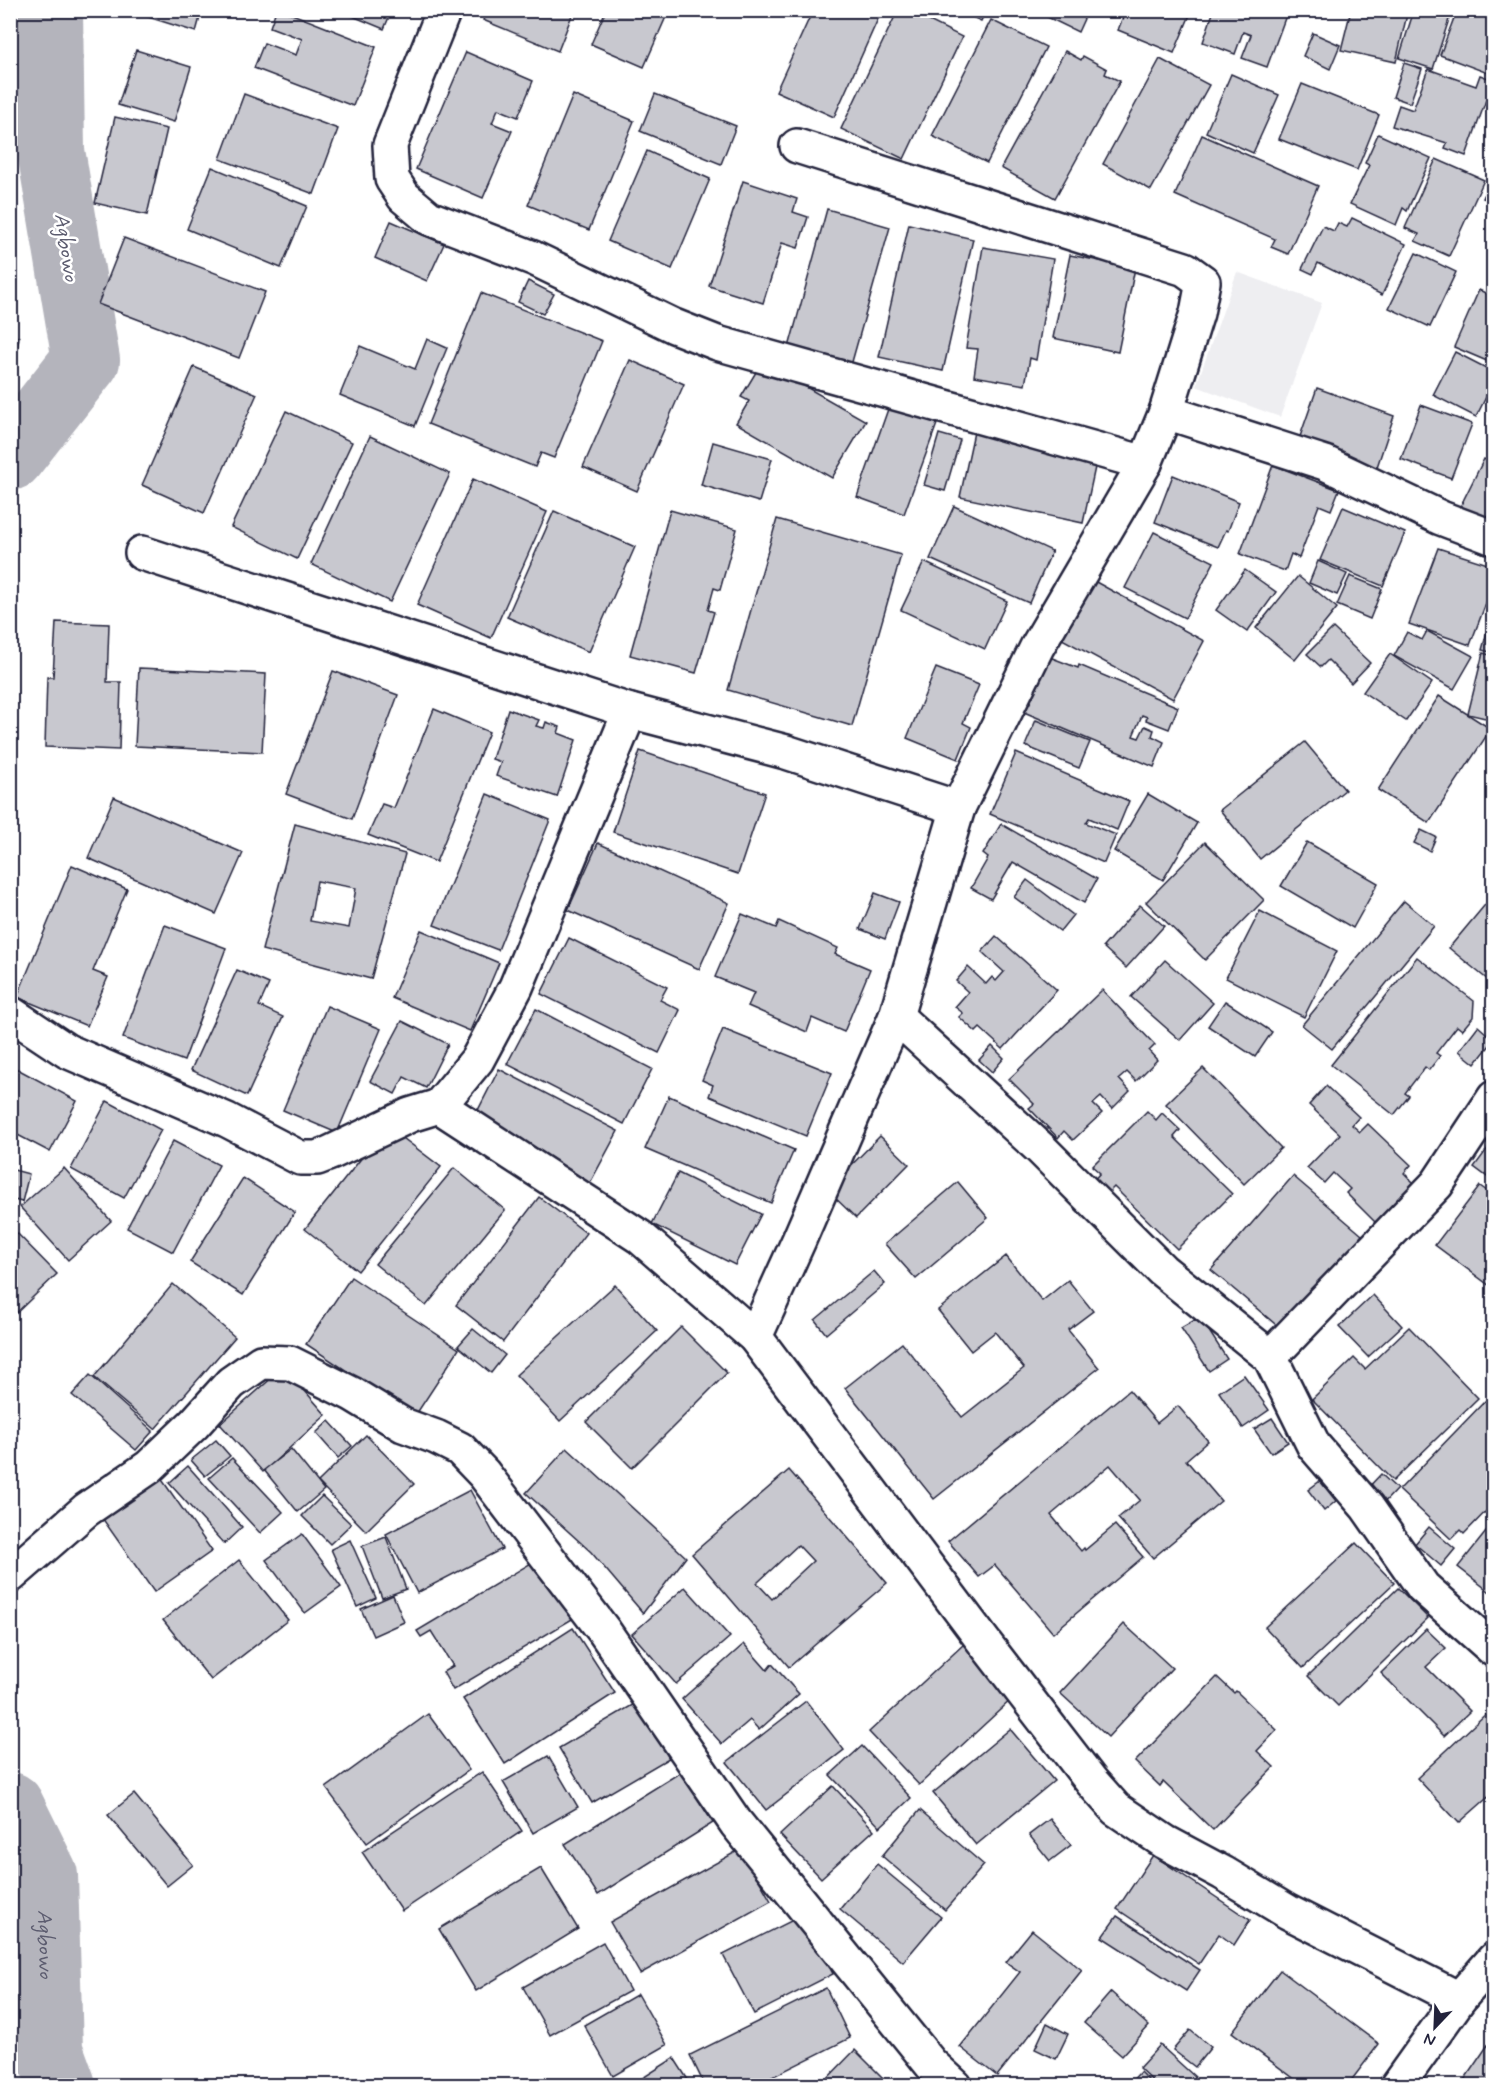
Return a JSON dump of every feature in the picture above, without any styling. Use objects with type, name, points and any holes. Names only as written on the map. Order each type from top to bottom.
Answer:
[{"type":"street","points":[[444,10],[390,145],[392,179],[404,197],[429,218],[533,258],[674,326],[717,343],[1145,463]]},
{"type":"street","points":[[755,1337],[896,1016],[958,807],[1038,647],[1145,463],[1167,412],[1197,313],[1203,282],[1185,268],[796,146]]},
{"type":"street","points":[[1167,412],[1325,463],[1441,518],[1494,538]]},
{"type":"street","points":[[142,553],[630,711],[786,752],[958,807]]},
{"type":"street","points":[[10,1013],[68,1051],[227,1120],[300,1158],[317,1158],[410,1115],[439,1106],[477,1060],[516,987],[630,711]]},
{"type":"street","points":[[896,1016],[1041,1149],[1162,1270],[1270,1357],[1314,1446],[1367,1507],[1423,1587],[1494,1650]]},
{"type":"street","points":[[1270,1357],[1437,1184],[1494,1098]]},
{"type":"street","points":[[439,1106],[640,1237],[755,1337],[998,1661],[1092,1782],[1116,1809],[1165,1842],[1288,1912],[1459,1999]]},
{"type":"street","points":[[10,1576],[86,1510],[149,1467],[194,1424],[231,1383],[261,1362],[290,1363],[352,1394],[403,1425],[460,1449],[484,1474],[604,1631],[736,1824],[924,2055],[955,2085]]},
{"type":"street","points":[[1397,2085],[1459,1999],[1494,1959]]},
{"type":"shaded area","points":[[1237,272],[1322,303],[1280,417],[1196,386]]},
{"type":"building","points":[[126,10],[202,10],[196,32]]},
{"type":"building","points":[[276,10],[282,10],[376,47],[353,106],[254,68],[264,43],[296,55],[302,39],[270,27]]},
{"type":"building","points":[[338,10],[392,10],[384,29]]},
{"type":"building","points":[[487,10],[574,10],[558,51],[483,20]]},
{"type":"building","points":[[606,10],[669,10],[644,67],[591,44]]},
{"type":"building","points":[[813,10],[882,10],[834,117],[776,91]]},
{"type":"building","points":[[898,10],[907,10],[962,37],[904,159],[841,129]]},
{"type":"building","points":[[957,10],[986,10],[981,21]]},
{"type":"building","points":[[1033,10],[1088,10],[1078,32]]},
{"type":"building","points":[[1126,10],[1192,10],[1174,53],[1118,30]]},
{"type":"building","points":[[1214,10],[1288,10],[1267,67],[1242,58],[1251,35],[1243,32],[1235,54],[1203,42]]},
{"type":"building","points":[[1351,10],[1408,10],[1396,62],[1341,50]]},
{"type":"building","points":[[1414,10],[1452,10],[1433,69],[1399,58]]},
{"type":"building","points":[[1457,10],[1494,10],[1493,75],[1440,55]]},
{"type":"building","points":[[991,20],[1046,47],[987,163],[932,136]]},
{"type":"building","points":[[1313,33],[1340,45],[1330,69],[1303,56]]},
{"type":"building","points":[[136,50],[191,67],[174,122],[118,105]]},
{"type":"building","points":[[1065,51],[1081,60],[1083,56],[1107,69],[1105,74],[1120,81],[1055,198],[1001,168]]},
{"type":"building","points":[[466,52],[533,81],[518,117],[498,109],[492,123],[512,131],[483,198],[416,169]]},
{"type":"building","points":[[1160,59],[1209,85],[1151,190],[1103,164]]},
{"type":"building","points":[[1404,63],[1422,69],[1410,103],[1393,97]]},
{"type":"building","points":[[1428,69],[1476,86],[1480,75],[1494,80],[1494,103],[1486,100],[1466,156],[1445,148],[1447,143],[1392,126],[1399,105],[1413,110]]},
{"type":"building","points":[[1231,74],[1279,95],[1253,153],[1206,132]]},
{"type":"building","points":[[1302,84],[1379,115],[1357,170],[1279,139]]},
{"type":"building","points":[[244,94],[338,129],[314,194],[220,159]]},
{"type":"building","points":[[655,94],[736,126],[721,164],[640,131]]},
{"type":"building","points":[[573,95],[634,121],[589,230],[528,205]]},
{"type":"building","points":[[115,117],[167,129],[147,215],[95,203]]},
{"type":"building","points":[[1378,134],[1431,158],[1407,211],[1403,208],[1396,225],[1350,204],[1369,165],[1365,163]]},
{"type":"building","points":[[1202,135],[1318,186],[1288,254],[1271,247],[1275,239],[1175,195]]},
{"type":"building","points":[[647,151],[710,179],[672,269],[608,241]]},
{"type":"building","points":[[1436,159],[1484,180],[1449,256],[1415,241],[1419,234],[1405,228]]},
{"type":"building","points":[[212,167],[307,206],[281,268],[187,229]]},
{"type":"building","points":[[1494,173],[1494,202],[1483,198]]},
{"type":"building","points":[[743,181],[797,199],[793,212],[808,217],[798,248],[782,243],[763,303],[709,286]]},
{"type":"building","points":[[827,209],[890,227],[850,369],[788,351]]},
{"type":"building","points":[[1352,218],[1406,244],[1382,295],[1318,263],[1313,274],[1302,269],[1323,226],[1334,231],[1338,223],[1347,227]]},
{"type":"building","points":[[391,221],[444,244],[427,281],[375,258]]},
{"type":"building","points":[[909,224],[973,239],[943,371],[879,357]]},
{"type":"building","points":[[124,238],[265,292],[239,358],[98,304]]},
{"type":"building","points":[[983,247],[1053,259],[1036,360],[1030,358],[1025,385],[974,376],[978,349],[966,348]]},
{"type":"building","points":[[1416,253],[1456,272],[1430,327],[1389,308]]},
{"type":"building","points":[[1070,255],[1135,268],[1118,352],[1053,338]]},
{"type":"building","points":[[528,281],[554,294],[543,314],[518,302]]},
{"type":"building","points":[[1479,290],[1494,297],[1494,364],[1454,347]]},
{"type":"building","points":[[481,293],[602,341],[554,458],[541,453],[535,467],[428,424]]},
{"type":"building","points":[[10,335],[19,337],[14,369],[10,369]]},
{"type":"building","points":[[427,339],[447,348],[415,426],[340,395],[360,346],[415,369]]},
{"type":"building","points":[[1455,352],[1494,372],[1494,381],[1476,417],[1433,395]]},
{"type":"building","points":[[630,360],[684,384],[637,491],[583,467]]},
{"type":"building","points":[[762,362],[866,421],[832,478],[736,423],[749,401],[741,397]]},
{"type":"building","points":[[194,367],[257,394],[204,513],[142,485]]},
{"type":"building","points":[[1317,388],[1394,416],[1374,476],[1296,448]]},
{"type":"building","points":[[893,395],[941,413],[904,514],[857,497]]},
{"type":"building","points":[[1421,405],[1472,424],[1451,478],[1401,459]]},
{"type":"building","points":[[286,411],[352,442],[297,559],[231,527]]},
{"type":"building","points":[[974,432],[1097,458],[1083,523],[960,497]]},
{"type":"building","points":[[939,434],[960,440],[945,491],[924,485]]},
{"type":"building","points":[[370,436],[450,474],[390,602],[311,564]]},
{"type":"building","points":[[713,442],[772,459],[759,502],[701,485]]},
{"type":"building","points":[[1484,459],[1494,464],[1494,533],[1456,515]]},
{"type":"building","points":[[1273,465],[1339,490],[1331,510],[1319,505],[1299,558],[1291,554],[1285,571],[1240,554]]},
{"type":"building","points":[[1173,475],[1239,502],[1228,531],[1226,530],[1218,547],[1155,522]]},
{"type":"building","points":[[473,479],[547,512],[491,638],[417,605]]},
{"type":"building","points":[[954,506],[1052,551],[1029,603],[930,559]]},
{"type":"building","points":[[1343,507],[1405,533],[1383,586],[1320,560]]},
{"type":"building","points":[[670,510],[737,529],[720,590],[714,588],[708,610],[714,612],[696,673],[630,655]]},
{"type":"building","points":[[554,511],[635,547],[589,652],[507,617]]},
{"type":"building","points":[[777,519],[901,555],[852,726],[728,690]]},
{"type":"building","points":[[1154,532],[1214,562],[1185,618],[1125,588]]},
{"type":"building","points":[[1438,548],[1494,566],[1494,582],[1470,645],[1409,624]]},
{"type":"building","points":[[1318,561],[1347,574],[1337,595],[1309,583]]},
{"type":"building","points":[[924,562],[1007,601],[985,649],[901,610]]},
{"type":"building","points":[[1245,570],[1276,592],[1247,632],[1216,610]]},
{"type":"building","points":[[1298,576],[1337,608],[1295,660],[1256,628]]},
{"type":"building","points":[[1350,576],[1382,589],[1370,619],[1337,605]]},
{"type":"building","points":[[1094,581],[1204,641],[1173,699],[1062,639]]},
{"type":"building","points":[[1494,607],[1494,653],[1482,650]]},
{"type":"building","points":[[56,622],[109,624],[107,682],[121,682],[119,750],[45,747],[47,677],[53,677]]},
{"type":"building","points":[[1333,628],[1370,663],[1351,683],[1328,660],[1321,667],[1307,654]]},
{"type":"building","points":[[1427,631],[1473,656],[1454,689],[1394,656],[1407,632],[1422,640]]},
{"type":"building","points":[[1483,653],[1494,656],[1494,720],[1468,714]]},
{"type":"building","points":[[1390,654],[1432,683],[1406,721],[1363,692]]},
{"type":"building","points":[[1047,656],[1078,668],[1079,665],[1178,707],[1169,729],[1146,720],[1147,717],[1142,715],[1133,736],[1139,738],[1145,726],[1154,730],[1152,736],[1164,742],[1154,767],[1024,712]]},
{"type":"building","points":[[139,668],[266,674],[262,752],[135,746]]},
{"type":"building","points":[[936,668],[979,685],[963,723],[971,727],[958,759],[907,738]]},
{"type":"building","points":[[333,671],[398,695],[352,819],[286,794]]},
{"type":"building","points":[[1439,696],[1491,729],[1429,823],[1378,790]]},
{"type":"building","points":[[434,709],[489,732],[436,862],[368,835],[382,804],[394,808]]},
{"type":"building","points":[[508,709],[539,720],[536,726],[544,728],[546,722],[560,727],[558,733],[576,740],[557,797],[496,776],[501,762],[492,759]]},
{"type":"building","points":[[1036,720],[1090,742],[1079,768],[1025,746]]},
{"type":"building","points":[[1305,742],[1345,790],[1260,859],[1220,810]]},
{"type":"building","points":[[640,751],[765,793],[738,874],[613,832]]},
{"type":"building","points":[[1016,753],[1129,801],[1117,830],[1089,818],[1086,823],[1116,835],[1104,863],[990,814]]},
{"type":"building","points":[[487,794],[550,820],[498,950],[434,925]]},
{"type":"building","points":[[1148,794],[1197,823],[1163,880],[1114,851]]},
{"type":"building","points":[[114,797],[243,853],[216,914],[88,858]]},
{"type":"building","points":[[295,824],[405,854],[371,979],[262,950]],"holes":[[[317,881],[356,888],[349,928],[310,921]]]},
{"type":"building","points":[[1001,824],[1097,879],[1084,903],[1013,862],[991,899],[971,888],[988,858],[983,854]]},
{"type":"building","points":[[1421,830],[1436,837],[1430,851],[1414,843]]},
{"type":"building","points":[[1205,842],[1264,900],[1205,960],[1146,902]]},
{"type":"building","points":[[1307,842],[1378,883],[1353,928],[1281,886]]},
{"type":"building","points":[[598,843],[729,903],[699,969],[568,910]]},
{"type":"building","points":[[72,865],[127,889],[93,971],[108,977],[87,1026],[17,997]]},
{"type":"building","points":[[1027,880],[1073,915],[1060,931],[1014,897]]},
{"type":"building","points":[[875,893],[899,902],[885,939],[860,929]]},
{"type":"building","points":[[1494,894],[1494,985],[1449,948]]},
{"type":"building","points":[[1404,901],[1434,926],[1332,1049],[1302,1025]]},
{"type":"building","points":[[1140,905],[1164,926],[1126,968],[1103,947]]},
{"type":"building","points":[[1260,911],[1337,951],[1304,1017],[1226,978]]},
{"type":"building","points":[[742,914],[776,928],[779,921],[838,948],[835,954],[870,969],[844,1032],[812,1018],[807,1032],[748,1006],[754,993],[715,977]]},
{"type":"building","points":[[165,925],[226,948],[184,1061],[123,1038]]},
{"type":"building","points":[[421,930],[499,963],[470,1031],[392,998]]},
{"type":"building","points":[[996,936],[1057,990],[1003,1049],[980,1028],[976,1032],[959,1017],[963,1013],[955,1007],[968,992],[956,981],[968,967],[986,984],[992,977],[996,981],[1004,972],[982,952]]},
{"type":"building","points":[[569,938],[667,987],[660,1000],[680,1010],[659,1053],[541,994]]},
{"type":"building","points":[[1417,957],[1474,1001],[1473,1017],[1462,1030],[1457,1026],[1436,1053],[1440,1056],[1429,1070],[1425,1067],[1405,1093],[1409,1096],[1394,1115],[1331,1065]]},
{"type":"building","points":[[1165,960],[1213,1003],[1180,1040],[1131,997]]},
{"type":"building","points":[[237,970],[269,984],[259,1006],[283,1017],[247,1096],[191,1070]]},
{"type":"building","points":[[1102,990],[1155,1045],[1149,1051],[1157,1060],[1136,1081],[1127,1072],[1119,1079],[1130,1091],[1112,1109],[1101,1097],[1093,1104],[1102,1113],[1073,1140],[1064,1131],[1058,1138],[1029,1108],[1034,1104],[1009,1079]]},
{"type":"building","points":[[1225,1001],[1272,1032],[1255,1057],[1208,1026]]},
{"type":"building","points":[[327,1006],[381,1029],[337,1133],[283,1110]]},
{"type":"building","points":[[536,1009],[652,1069],[624,1124],[507,1064]]},
{"type":"building","points":[[402,1021],[448,1044],[426,1088],[404,1077],[395,1094],[370,1081]]},
{"type":"building","points":[[1478,1026],[1494,1040],[1475,1064],[1459,1051]]},
{"type":"building","points":[[723,1029],[832,1073],[806,1136],[709,1096],[713,1085],[702,1080]]},
{"type":"building","points":[[992,1046],[1004,1058],[992,1072],[979,1060]]},
{"type":"building","points":[[10,1065],[77,1101],[50,1152],[10,1131]]},
{"type":"building","points":[[1203,1068],[1281,1148],[1244,1184],[1166,1104]]},
{"type":"building","points":[[499,1069],[618,1131],[590,1183],[472,1122]]},
{"type":"building","points":[[1326,1086],[1359,1117],[1352,1125],[1360,1132],[1368,1124],[1411,1165],[1404,1173],[1416,1185],[1378,1225],[1346,1193],[1350,1189],[1333,1173],[1324,1183],[1307,1168],[1340,1134],[1309,1105]]},
{"type":"building","points":[[669,1096],[794,1150],[771,1203],[645,1149]]},
{"type":"building","points":[[107,1101],[161,1130],[124,1198],[71,1169]]},
{"type":"building","points":[[1147,1111],[1156,1120],[1162,1113],[1180,1130],[1174,1137],[1232,1194],[1177,1249],[1114,1187],[1102,1199],[1089,1185],[1100,1173],[1092,1166]]},
{"type":"building","points":[[387,1126],[441,1167],[358,1271],[305,1229]]},
{"type":"building","points":[[880,1136],[909,1164],[856,1218],[827,1190]]},
{"type":"building","points":[[1494,1140],[1494,1182],[1474,1167]]},
{"type":"building","points":[[173,1141],[219,1165],[173,1252],[127,1228]]},
{"type":"building","points":[[64,1168],[111,1221],[68,1260],[20,1207]]},
{"type":"building","points":[[454,1168],[505,1210],[426,1306],[375,1264]]},
{"type":"building","points":[[10,1169],[29,1174],[22,1202],[10,1199]]},
{"type":"building","points":[[678,1173],[761,1214],[735,1265],[652,1224]]},
{"type":"building","points":[[1293,1176],[1362,1235],[1347,1253],[1352,1258],[1281,1329],[1211,1270]]},
{"type":"building","points":[[243,1178],[295,1212],[243,1295],[190,1262]]},
{"type":"building","points":[[958,1182],[988,1218],[916,1279],[885,1244]]},
{"type":"building","points":[[1480,1186],[1494,1196],[1494,1289],[1435,1245]]},
{"type":"building","points":[[539,1197],[586,1233],[503,1342],[456,1305]]},
{"type":"building","points":[[12,1228],[57,1274],[10,1319],[10,1230]]},
{"type":"building","points":[[1006,1256],[1042,1301],[1068,1280],[1093,1311],[1068,1330],[1099,1368],[934,1499],[845,1388],[902,1343],[962,1417],[1024,1368],[995,1332],[971,1351],[938,1310]]},
{"type":"building","points":[[874,1271],[885,1284],[826,1334],[815,1320]]},
{"type":"building","points":[[351,1277],[459,1349],[415,1416],[306,1344]]},
{"type":"building","points":[[173,1284],[235,1337],[155,1429],[94,1377]]},
{"type":"building","points":[[615,1285],[657,1331],[560,1421],[516,1375]]},
{"type":"building","points":[[1373,1295],[1402,1326],[1368,1357],[1339,1327]]},
{"type":"building","points":[[1200,1317],[1227,1359],[1209,1371],[1181,1328]]},
{"type":"building","points":[[681,1327],[727,1373],[632,1468],[586,1422]]},
{"type":"building","points":[[1409,1327],[1478,1398],[1393,1481],[1312,1399],[1354,1358],[1365,1369]]},
{"type":"building","points":[[473,1329],[505,1355],[491,1373],[458,1346]]},
{"type":"building","points":[[284,1367],[326,1415],[263,1472],[220,1424]]},
{"type":"building","points":[[90,1375],[153,1431],[136,1450],[72,1395]]},
{"type":"building","points":[[1244,1375],[1269,1410],[1243,1428],[1219,1392]]},
{"type":"building","points":[[1129,1390],[1157,1423],[1178,1406],[1208,1441],[1186,1460],[1221,1501],[1153,1558],[1118,1518],[1140,1500],[1110,1465],[1051,1515],[1081,1551],[1115,1525],[1143,1557],[1053,1633],[995,1565],[979,1577],[948,1541]]},
{"type":"building","points":[[1485,1401],[1494,1409],[1494,1437],[1488,1443],[1494,1448],[1494,1503],[1464,1534],[1460,1530],[1451,1539],[1399,1490]]},
{"type":"building","points":[[1272,1418],[1288,1442],[1271,1453],[1254,1429]]},
{"type":"building","points":[[329,1421],[352,1446],[338,1458],[316,1433]]},
{"type":"building","points":[[366,1435],[414,1484],[366,1531],[318,1482]]},
{"type":"building","points":[[216,1440],[230,1456],[205,1476],[191,1460]]},
{"type":"building","points":[[567,1448],[686,1557],[643,1613],[591,1552],[526,1493]]},
{"type":"building","points":[[291,1449],[324,1490],[298,1512],[264,1470]]},
{"type":"building","points":[[232,1458],[283,1512],[260,1533],[209,1478]]},
{"type":"building","points":[[188,1466],[242,1527],[224,1544],[169,1483]]},
{"type":"building","points":[[789,1470],[887,1583],[789,1667],[692,1554]],"holes":[[[798,1545],[813,1561],[772,1599],[757,1583]]]},
{"type":"building","points":[[158,1474],[212,1551],[154,1592],[100,1515]]},
{"type":"building","points":[[1381,1474],[1397,1489],[1380,1507],[1364,1492]]},
{"type":"building","points":[[1320,1481],[1336,1501],[1324,1511],[1308,1490]]},
{"type":"building","points":[[470,1490],[502,1549],[417,1593],[386,1534]]},
{"type":"building","points":[[322,1496],[351,1524],[330,1544],[302,1516]]},
{"type":"building","points":[[1494,1522],[1494,1595],[1458,1567]]},
{"type":"building","points":[[1429,1527],[1455,1549],[1441,1566],[1415,1544]]},
{"type":"building","points":[[302,1534],[341,1587],[305,1613],[266,1560]]},
{"type":"building","points":[[386,1537],[406,1589],[382,1598],[362,1546]]},
{"type":"building","points":[[350,1540],[376,1598],[357,1607],[331,1549]]},
{"type":"building","points":[[1356,1543],[1394,1583],[1303,1668],[1265,1627]]},
{"type":"building","points":[[543,1556],[579,1615],[453,1690],[443,1672],[453,1666],[431,1631],[421,1637],[417,1631]]},
{"type":"building","points":[[239,1560],[288,1620],[211,1680],[163,1620]]},
{"type":"building","points":[[685,1587],[730,1637],[676,1684],[632,1634]]},
{"type":"building","points":[[1398,1588],[1428,1618],[1338,1706],[1308,1676]]},
{"type":"building","points":[[393,1595],[404,1622],[373,1636],[361,1609]]},
{"type":"building","points":[[1124,1624],[1172,1668],[1108,1737],[1060,1693]]},
{"type":"building","points":[[573,1628],[615,1693],[505,1764],[463,1699]]},
{"type":"building","points":[[1426,1629],[1446,1648],[1426,1667],[1470,1711],[1444,1736],[1381,1673]]},
{"type":"building","points":[[744,1644],[767,1670],[772,1664],[799,1694],[759,1730],[750,1720],[722,1744],[682,1699]]},
{"type":"building","points":[[964,1644],[1014,1697],[919,1785],[869,1732]]},
{"type":"building","points":[[1217,1677],[1234,1693],[1236,1691],[1277,1730],[1257,1751],[1274,1767],[1213,1830],[1163,1782],[1160,1786],[1135,1762]]},
{"type":"building","points":[[806,1701],[844,1750],[766,1810],[727,1762]]},
{"type":"building","points":[[636,1703],[669,1758],[592,1803],[559,1748]]},
{"type":"building","points":[[1490,1710],[1494,1715],[1494,1792],[1459,1823],[1417,1778]]},
{"type":"building","points":[[428,1714],[469,1770],[367,1843],[326,1788]]},
{"type":"building","points":[[1010,1729],[1054,1781],[976,1845],[933,1793]]},
{"type":"building","points":[[862,1746],[911,1798],[880,1827],[830,1775]]},
{"type":"building","points":[[548,1756],[578,1807],[533,1833],[503,1782]]},
{"type":"building","points":[[482,1772],[522,1831],[402,1911],[362,1852]]},
{"type":"building","points":[[681,1772],[713,1823],[598,1895],[565,1844]]},
{"type":"building","points":[[833,1786],[874,1830],[821,1878],[780,1835]]},
{"type":"building","points":[[134,1794],[193,1865],[167,1886],[108,1815]]},
{"type":"building","points":[[920,1810],[984,1865],[945,1910],[882,1856]]},
{"type":"building","points":[[1050,1819],[1071,1845],[1050,1861],[1029,1835]]},
{"type":"building","points":[[741,1849],[771,1901],[640,1974],[610,1922]]},
{"type":"building","points":[[1153,1855],[1250,1920],[1234,1945],[1219,1934],[1199,1964],[1117,1909]]},
{"type":"building","points":[[877,1864],[941,1917],[903,1962],[840,1909]]},
{"type":"building","points":[[541,1868],[578,1929],[476,1991],[439,1929]]},
{"type":"building","points":[[803,1915],[833,1974],[754,2014],[723,1955]]},
{"type":"building","points":[[1117,1916],[1200,1970],[1186,1991],[1102,1937]]},
{"type":"building","points":[[1032,1930],[1082,1970],[997,2076],[960,2047],[1020,1972],[1006,1962]]},
{"type":"building","points":[[603,1942],[630,1991],[550,2035],[523,1987]]},
{"type":"building","points":[[1280,1970],[1379,2044],[1347,2086],[1304,2086],[1232,2032]]},
{"type":"building","points":[[826,1988],[850,2038],[754,2086],[705,2086],[690,2055]]},
{"type":"building","points":[[1111,1992],[1149,2026],[1122,2056],[1084,2023]]},
{"type":"building","points":[[638,1994],[667,2045],[613,2076],[584,2025]]},
{"type":"building","points":[[1047,2023],[1068,2034],[1056,2059],[1035,2049]]},
{"type":"building","points":[[1190,2030],[1211,2047],[1195,2067],[1173,2050]]},
{"type":"building","points":[[1494,2036],[1494,2086],[1460,2086]]},
{"type":"building","points":[[1160,2045],[1195,2077],[1188,2086],[1158,2086],[1139,2068]]},
{"type":"building","points":[[855,2050],[891,2086],[820,2086]]},
{"type":"building","points":[[674,2058],[692,2086],[630,2086]]},
{"type":"building","points":[[1140,2072],[1154,2086],[1127,2086]]},
{"type":"waterway","name":"Agbowo","points":[[10,457],[86,360],[51,151],[49,10]]},
{"type":"waterway","name":"Agbowo","points":[[10,1806],[44,1875],[49,2050],[62,2086]]}]
